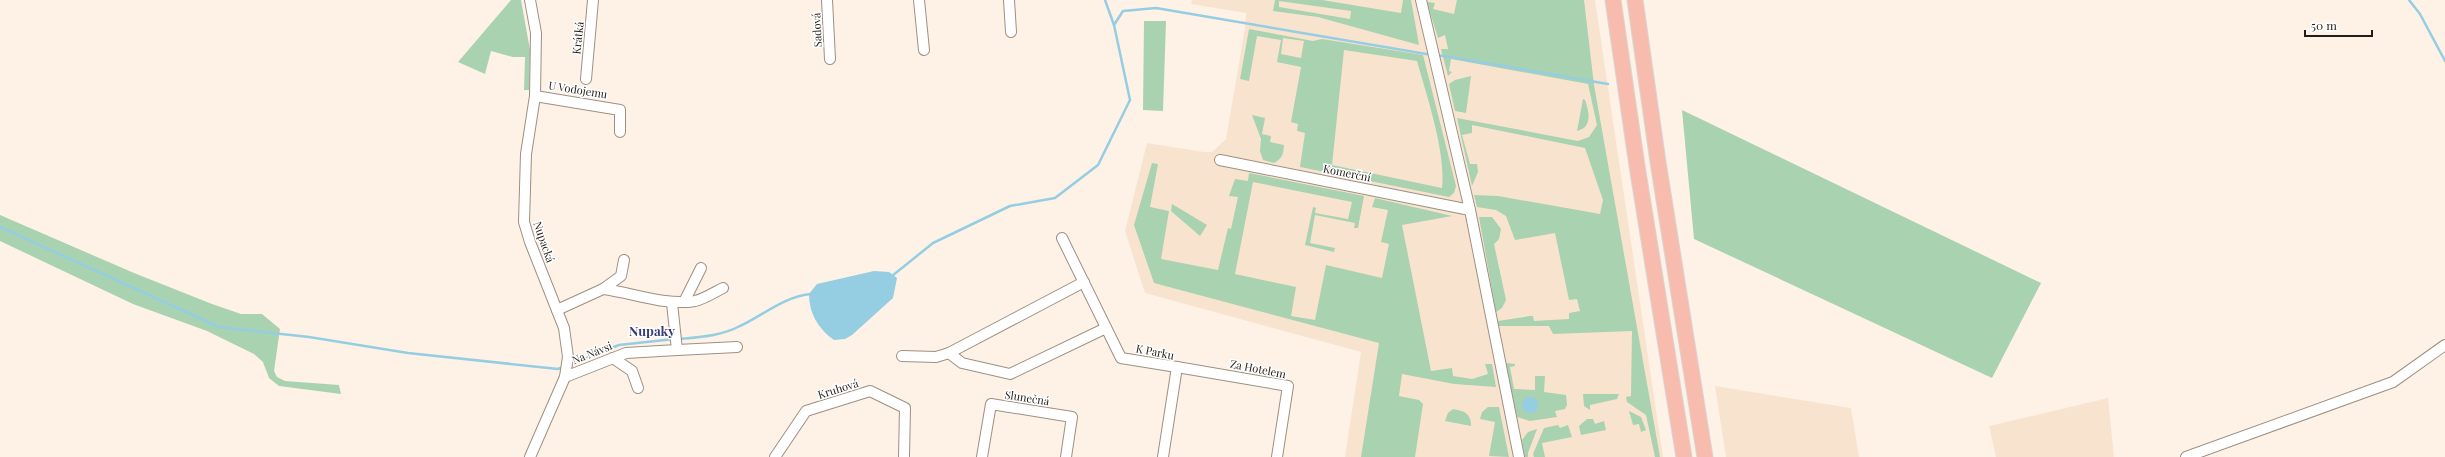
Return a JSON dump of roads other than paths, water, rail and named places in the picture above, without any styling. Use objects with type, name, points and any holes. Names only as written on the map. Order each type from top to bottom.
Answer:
[{"type":"highway","points":[[1614,0],[1637,166],[1684,457]]},
{"type":"highway","points":[[1635,0],[1662,192],[1705,457]]},
{"type":"street","name":"Nupacká","points":[[530,0],[536,33],[535,96],[526,154],[524,222],[530,242],[564,328],[568,357],[566,374],[530,457]]},
{"type":"street","name":"Krátká","points":[[586,79],[593,0]]},
{"type":"street","name":"Sadová","points":[[827,0],[830,58]]},
{"type":"street","points":[[918,0],[924,50]]},
{"type":"street","points":[[1009,0],[1011,32]]},
{"type":"street","points":[[1421,0],[1470,210],[1519,457]]},
{"type":"street","name":"U Vodojemu","points":[[535,96],[620,110],[620,132]]},
{"type":"street","name":"Komerční","points":[[1220,160],[1470,210]]},
{"type":"street","name":"K Parku","points":[[1062,238],[1121,358],[1177,367],[1163,457]]},
{"type":"street","points":[[557,310],[603,289],[621,276],[624,260]]},
{"type":"street","points":[[685,300],[701,268]]},
{"type":"street","points":[[902,356],[936,357],[949,353],[1084,282]]},
{"type":"street","points":[[603,289],[631,293],[672,303],[685,300],[695,300],[723,288]]},
{"type":"street","points":[[672,303],[677,347]]},
{"type":"street","points":[[949,353],[962,363],[1010,374],[1106,328]]},
{"type":"street","points":[[2186,457],[2394,382],[2445,345]]},
{"type":"street","name":"Na Návsi","points":[[566,374],[626,353],[677,347],[737,347]]},
{"type":"street","points":[[613,358],[632,371],[638,388]]},
{"type":"street","name":"Za Hotelem","points":[[1177,367],[1288,386],[1277,457]]},
{"type":"street","name":"Kruhová","points":[[776,457],[775,454],[806,411],[870,391],[904,408],[904,457]]},
{"type":"street","name":"Slunečná","points":[[982,457],[991,404],[1072,418],[1066,457]]},
{"type":"water","points":[[874,271],[889,272],[897,278],[893,298],[852,335],[845,339],[834,340],[819,326],[811,308],[809,294],[817,284]]},
{"type":"water","points":[[1530,397],[1536,399],[1538,405],[1536,411],[1530,413],[1524,411],[1522,405],[1524,399]]},
{"type":"waterway","points":[[1105,0],[1114,25]]},
{"type":"waterway","points":[[2409,0],[2420,14],[2445,61]]},
{"type":"waterway","points":[[892,276],[933,243],[1010,206],[1055,198],[1098,165],[1130,100],[1114,25],[1123,11],[1156,8],[1432,55]]},
{"type":"waterway","points":[[1437,55],[1608,84]]},
{"type":"waterway","points":[[0,227],[219,327],[309,337],[408,353],[558,369],[563,367]]},
{"type":"waterway","points":[[679,339],[710,336],[725,332],[748,322],[792,298],[811,294]]},
{"type":"waterway","points":[[569,365],[619,345],[674,339]]},
{"type":"district","name":"Nupaky","points":[[652,331]]}]
